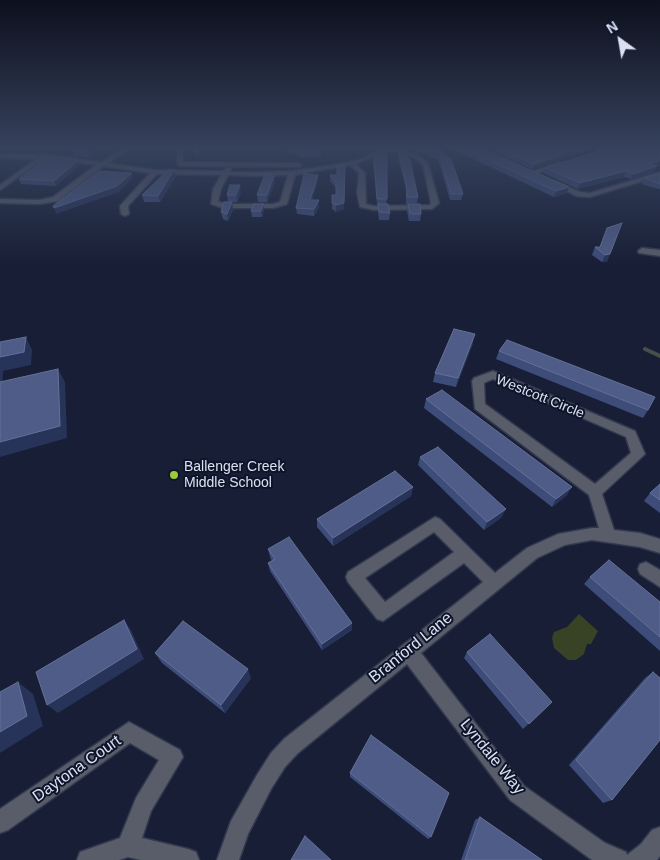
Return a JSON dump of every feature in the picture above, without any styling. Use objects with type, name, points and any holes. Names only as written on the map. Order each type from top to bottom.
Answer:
[{"type":"street","points":[[0,201],[39,202],[55,199],[68,189]]},
{"type":"street","points":[[125,214],[124,206],[139,189]]},
{"type":"street","points":[[217,189],[215,204],[262,207],[283,204],[287,189]]},
{"type":"street","points":[[360,189],[363,205],[374,208],[432,208],[435,203],[432,189]]},
{"type":"street","points":[[568,189],[579,194],[590,195],[610,189]]},
{"type":"street","points":[[642,252],[660,253]]},
{"type":"street","name":"Westcott Circle","points":[[492,376],[631,434],[638,454],[595,492],[480,406],[478,381],[492,376]]},
{"type":"street","points":[[595,492],[608,534]]},
{"type":"street","points":[[465,553],[383,613],[354,577],[435,522],[494,582]]},
{"type":"street","name":"Branford Lane","points":[[228,860],[239,829],[278,760],[306,733],[532,553],[548,544],[576,536],[608,534],[660,546]]},
{"type":"street","points":[[646,569],[660,580]]},
{"type":"street","name":"Lyndale Way","points":[[408,651],[517,793],[597,851],[618,860]]},
{"type":"street","name":"Daytona Court","points":[[0,822],[129,732],[172,756],[143,804],[128,846]]},
{"type":"street","points":[[636,860],[649,852],[660,838]]},
{"type":"street","points":[[88,860],[128,846],[188,860]]},
{"type":"green space","points":[[579,614],[598,631],[591,644],[587,644],[584,654],[576,660],[568,660],[554,648],[552,638],[554,632],[567,627]]},
{"type":"building","points":[[75,189],[108,189],[54,208],[53,206]]},
{"type":"building","points":[[148,189],[162,189],[158,196],[142,195]]},
{"type":"building","points":[[229,189],[238,189],[236,195],[227,195]]},
{"type":"building","points":[[259,189],[269,189],[267,195],[257,195]]},
{"type":"building","points":[[300,189],[313,189],[310,200],[319,200],[314,209],[296,208]]},
{"type":"building","points":[[336,189],[344,189],[344,203],[336,205],[332,203],[332,195],[336,195]]},
{"type":"building","points":[[376,189],[387,189],[387,199],[377,199]]},
{"type":"building","points":[[406,189],[416,189],[418,197],[407,197]]},
{"type":"building","points":[[450,189],[461,189],[463,194],[451,194]]},
{"type":"building","points":[[224,202],[232,202],[227,214],[221,212]]},
{"type":"building","points":[[254,204],[264,204],[261,211],[251,211]]},
{"type":"building","points":[[378,204],[388,204],[390,213],[379,212]]},
{"type":"building","points":[[408,204],[420,204],[421,214],[410,214]]},
{"type":"building","points":[[622,223],[610,254],[605,255],[595,247],[600,247],[607,228]]},
{"type":"building","points":[[454,329],[475,334],[458,378],[435,373]]},
{"type":"building","points":[[26,337],[24,352],[0,357],[0,342]]},
{"type":"building","points":[[507,340],[655,397],[648,410],[499,351]]},
{"type":"building","points":[[58,369],[60,426],[0,442],[0,382]]},
{"type":"building","points":[[442,390],[572,487],[556,499],[426,399]]},
{"type":"building","points":[[438,447],[506,509],[487,522],[420,457]]},
{"type":"building","points":[[395,471],[413,487],[333,538],[317,519]]},
{"type":"building","points":[[660,484],[660,500],[650,493]]},
{"type":"building","points":[[289,537],[352,623],[322,644],[268,563],[275,559],[268,549]]},
{"type":"building","points":[[609,560],[660,602],[660,637],[590,577]]},
{"type":"building","points":[[124,620],[137,649],[47,705],[36,672]]},
{"type":"building","points":[[183,621],[248,669],[221,705],[155,653]]},
{"type":"building","points":[[490,634],[552,702],[529,724],[467,652]]},
{"type":"building","points":[[653,672],[660,678],[660,740],[612,800],[576,760]]},
{"type":"building","points":[[18,682],[27,716],[0,732],[0,692]]},
{"type":"building","points":[[371,735],[449,793],[431,837],[350,773]]},
{"type":"building","points":[[480,817],[542,860],[465,860]]},
{"type":"building","points":[[305,836],[331,860],[291,860]]},
{"type":"waterway","points":[[645,349],[660,356]]},
{"type":"place","name":"Ballenger Creek Middle School","points":[[174,475]]}]
